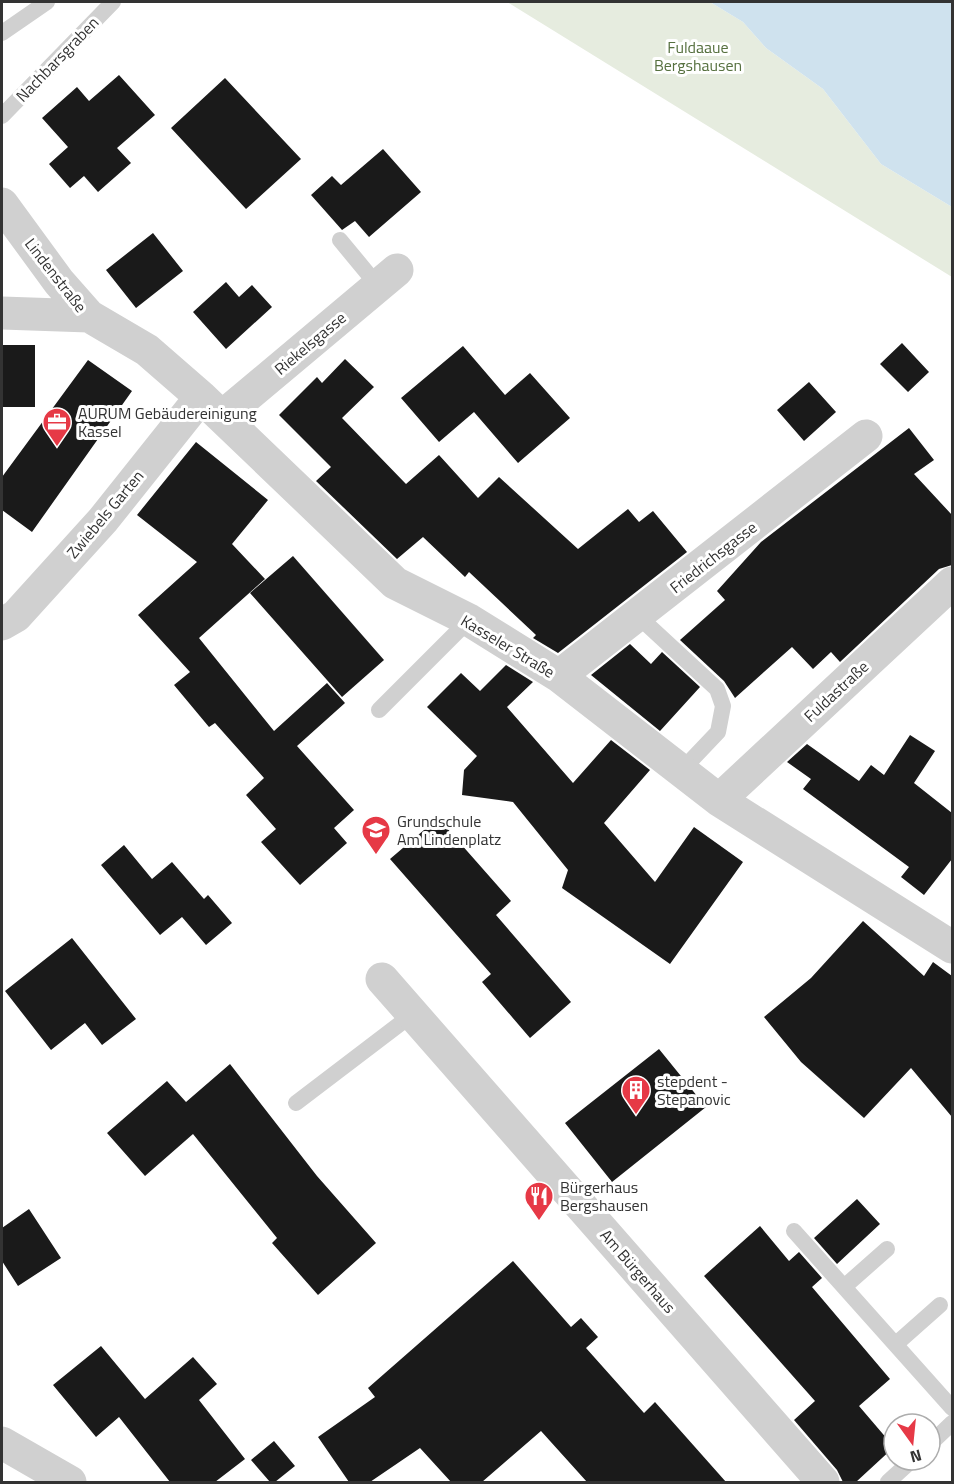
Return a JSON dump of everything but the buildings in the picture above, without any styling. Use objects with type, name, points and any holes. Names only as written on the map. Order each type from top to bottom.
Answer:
[{"type":"street","name":"Lindenstraße","points":[[2,204],[59,282],[89,316]]},
{"type":"street","name":"Riekelsgasse","points":[[212,406],[388,278]]},
{"type":"street","points":[[2,313],[89,316]]},
{"type":"street","name":"Kasseler Straße","points":[[89,316],[147,350],[212,406],[389,578],[469,620],[559,676],[719,800],[952,947]]},
{"type":"street","name":"Zwiebels Garten","points":[[2,624],[16,616],[103,520],[212,406]]},
{"type":"street","name":"Friedrichsgasse","points":[[559,676],[866,436]]},
{"type":"street","name":"Fuldastraße","points":[[719,800],[952,583]]},
{"type":"street","name":"Am Bürgerhaus","points":[[382,979],[823,1482]]},
{"type":"street","points":[[2,1443],[70,1482]]},
{"type":"lane","points":[[2,33],[47,2]]},
{"type":"lane","name":"Nachbarsgraben","points":[[2,116],[113,2]]},
{"type":"lane","points":[[340,240],[388,278]]},
{"type":"lane","points":[[638,616],[717,689],[723,706],[718,732],[680,772]]},
{"type":"lane","points":[[379,710],[469,620]]},
{"type":"lane","points":[[296,1103],[413,1014]]},
{"type":"lane","points":[[794,1231],[952,1408]]},
{"type":"lane","points":[[844,1287],[887,1249]]},
{"type":"lane","points":[[896,1344],[940,1305]]},
{"type":"green space","name":"Fuldaaue Bergshausen","points":[[507,2],[710,2],[743,22],[766,48],[823,89],[881,164],[952,207],[952,277]]},
{"type":"water","points":[[710,2],[952,2],[952,207],[881,164],[823,89],[766,48],[743,22]]},
{"type":"place","name":"AURUM Gebäudereinigung Kassel","points":[[57,448]]},
{"type":"place","name":"Grundschule Am Lindenplatz","points":[[376,856]]},
{"type":"place","name":"stepdent - Stepanovic","points":[[636,1116]]},
{"type":"place","name":"Bürgerhaus Bergshausen","points":[[539,1222]]}]
